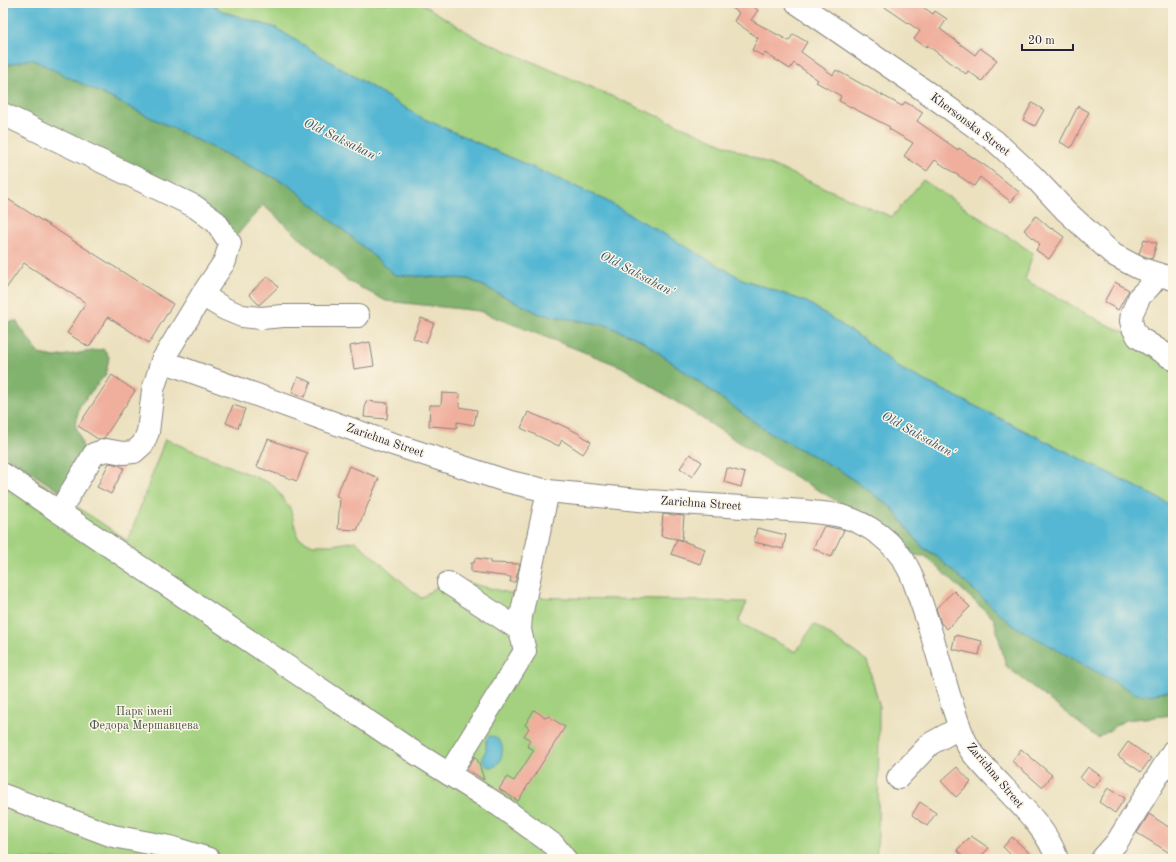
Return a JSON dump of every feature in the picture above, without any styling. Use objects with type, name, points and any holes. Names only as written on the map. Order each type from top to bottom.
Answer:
[{"type":"street","name":"Khersonska Street","points":[[797,3],[995,141],[1033,176],[1066,211],[1114,255],[1139,268],[1166,276]]},
{"type":"street","points":[[3,114],[194,206],[216,222],[230,243],[225,261],[202,295],[162,361],[154,390],[148,432],[143,444],[134,452],[106,450],[94,454],[59,512]]},
{"type":"street","points":[[1166,276],[1150,286],[1140,296],[1132,313],[1131,321],[1138,337],[1173,359]]},
{"type":"street","points":[[202,295],[225,309],[242,316],[261,318],[283,316],[358,316]]},
{"type":"street","name":"Zarichna Street","points":[[162,361],[390,443],[506,481],[548,491],[649,501],[805,511],[840,516],[868,527],[880,535],[898,552],[908,568],[933,635],[959,728],[968,747],[1044,833],[1057,859]]},
{"type":"street","points":[[3,474],[402,745],[500,806],[554,845],[565,859]]},
{"type":"street","points":[[450,774],[525,652],[520,630],[521,616],[548,491]]},
{"type":"street","points":[[448,583],[520,630]]},
{"type":"street","points":[[898,778],[930,744],[959,728]]},
{"type":"street","points":[[1102,859],[1117,842],[1173,751]]},
{"type":"street","points":[[3,795],[113,836],[170,847],[209,859]]},
{"type":"green space","points":[[210,3],[421,3],[477,38],[892,217],[923,180],[1033,253],[1025,280],[1105,324],[1138,337],[1173,359],[1173,506],[901,369],[860,337],[807,302],[742,279],[603,199],[420,117],[276,28],[224,12]]},
{"type":"green space","points":[[31,59],[289,185],[395,275],[469,279],[540,314],[606,325],[641,340],[768,432],[841,471],[891,507],[922,547],[1150,695],[1173,690],[1173,715],[1125,720],[1098,738],[1006,666],[994,619],[925,556],[898,555],[859,514],[768,461],[622,367],[479,311],[386,301],[348,281],[263,205],[230,243],[216,222],[3,114],[3,66]]},
{"type":"green space","points":[[16,321],[39,354],[55,357],[104,349],[109,357],[106,374],[80,405],[75,424],[89,471],[62,493],[3,454],[3,323]]},
{"type":"green space","name":"Парк імені Федора Мершавцева","points":[[165,439],[272,484],[290,508],[298,538],[313,545],[333,545],[355,541],[421,598],[449,578],[525,597],[747,602],[738,622],[796,652],[814,624],[867,661],[879,704],[878,834],[876,859],[3,859],[3,457],[128,541]]},
{"type":"water","name":"Old Saksahan'","points":[[3,3],[210,3],[224,12],[276,28],[420,117],[603,199],[742,279],[807,302],[860,337],[901,369],[1173,506],[1173,690],[1150,695],[1136,694],[1011,624],[934,554],[922,547],[891,507],[841,471],[768,432],[641,340],[606,325],[540,314],[469,279],[395,275],[289,185],[31,59],[3,66]]},
{"type":"water","points":[[489,736],[500,741],[502,745],[501,758],[497,765],[492,767],[486,766],[482,758],[486,750],[486,740]]},
{"type":"building","points":[[726,3],[748,3],[758,10],[751,20],[789,41],[793,34],[807,42],[801,52],[833,75],[836,70],[902,106],[905,102],[923,112],[917,121],[958,150],[959,148],[987,167],[1019,192],[1011,202],[980,177],[974,186],[935,160],[927,171],[904,156],[913,143],[889,129],[890,127],[839,101],[841,96],[816,82],[818,80],[794,63],[790,69],[765,53],[763,56],[752,50],[758,38],[734,21],[739,13]]},
{"type":"building","points":[[879,3],[917,3],[933,14],[935,11],[947,19],[940,29],[975,55],[980,48],[997,60],[982,81],[968,71],[966,74],[927,45],[926,47],[914,39],[920,31]]},
{"type":"building","points":[[1032,103],[1044,110],[1035,126],[1023,120]]},
{"type":"building","points":[[1078,106],[1089,112],[1071,148],[1060,142]]},
{"type":"building","points":[[3,196],[173,304],[149,343],[108,317],[89,347],[67,333],[86,303],[24,263],[3,293]]},
{"type":"building","points":[[1036,216],[1051,229],[1052,228],[1064,237],[1049,259],[1036,250],[1040,244],[1024,230]]},
{"type":"building","points":[[1144,239],[1157,243],[1152,259],[1139,254]]},
{"type":"building","points":[[268,276],[278,287],[259,305],[249,294]]},
{"type":"building","points":[[1115,282],[1129,290],[1118,310],[1104,302]]},
{"type":"building","points":[[421,318],[434,323],[426,343],[413,338]]},
{"type":"building","points":[[370,342],[374,366],[354,369],[350,346]]},
{"type":"building","points":[[112,375],[135,391],[104,438],[98,439],[78,426]]},
{"type":"building","points":[[298,377],[311,382],[305,397],[292,392]]},
{"type":"building","points":[[442,393],[460,394],[459,407],[477,410],[474,425],[457,422],[457,428],[429,426],[430,405],[441,405]]},
{"type":"building","points":[[366,401],[388,403],[387,419],[364,417]]},
{"type":"building","points":[[233,405],[245,409],[238,428],[226,423]]},
{"type":"building","points":[[528,412],[578,433],[591,442],[583,454],[562,440],[559,446],[521,428]]},
{"type":"building","points":[[268,439],[307,453],[297,481],[257,467]]},
{"type":"building","points":[[690,454],[702,462],[692,477],[680,468]]},
{"type":"building","points":[[109,463],[119,465],[124,468],[111,494],[97,487]]},
{"type":"building","points":[[349,466],[379,478],[357,530],[338,529],[340,497],[336,496]]},
{"type":"building","points":[[727,468],[745,473],[741,487],[724,482]]},
{"type":"building","points":[[663,514],[684,516],[682,540],[661,536]]},
{"type":"building","points":[[824,526],[844,530],[831,557],[813,548]]},
{"type":"building","points":[[757,528],[786,535],[783,549],[754,542]]},
{"type":"building","points":[[677,539],[705,549],[700,564],[671,554]]},
{"type":"building","points":[[475,558],[490,560],[490,563],[520,564],[515,582],[510,582],[511,577],[471,572],[471,563],[474,563]]},
{"type":"building","points":[[954,591],[970,607],[947,629],[941,623],[936,608]]},
{"type":"building","points":[[955,635],[982,641],[979,655],[952,649]]},
{"type":"building","points":[[534,710],[546,718],[548,716],[565,727],[518,801],[499,789],[507,777],[514,781],[534,750],[527,746],[530,740],[524,736],[529,728],[525,725]]},
{"type":"building","points":[[1128,742],[1151,758],[1141,772],[1118,756]]},
{"type":"building","points":[[1021,749],[1052,775],[1042,787],[1012,761]]},
{"type":"building","points":[[475,756],[479,763],[484,780],[467,769]]},
{"type":"building","points":[[957,767],[971,782],[956,797],[941,781]]},
{"type":"building","points":[[1088,767],[1102,777],[1094,788],[1080,778]]},
{"type":"building","points":[[1108,788],[1125,798],[1115,813],[1099,802]]},
{"type":"building","points":[[920,802],[936,813],[927,826],[912,815]]},
{"type":"building","points":[[1149,814],[1173,830],[1173,855],[1137,833]]},
{"type":"building","points":[[971,836],[989,848],[978,859],[965,859],[957,850]]},
{"type":"building","points":[[1012,837],[1036,859],[1015,859],[1003,847]]}]
